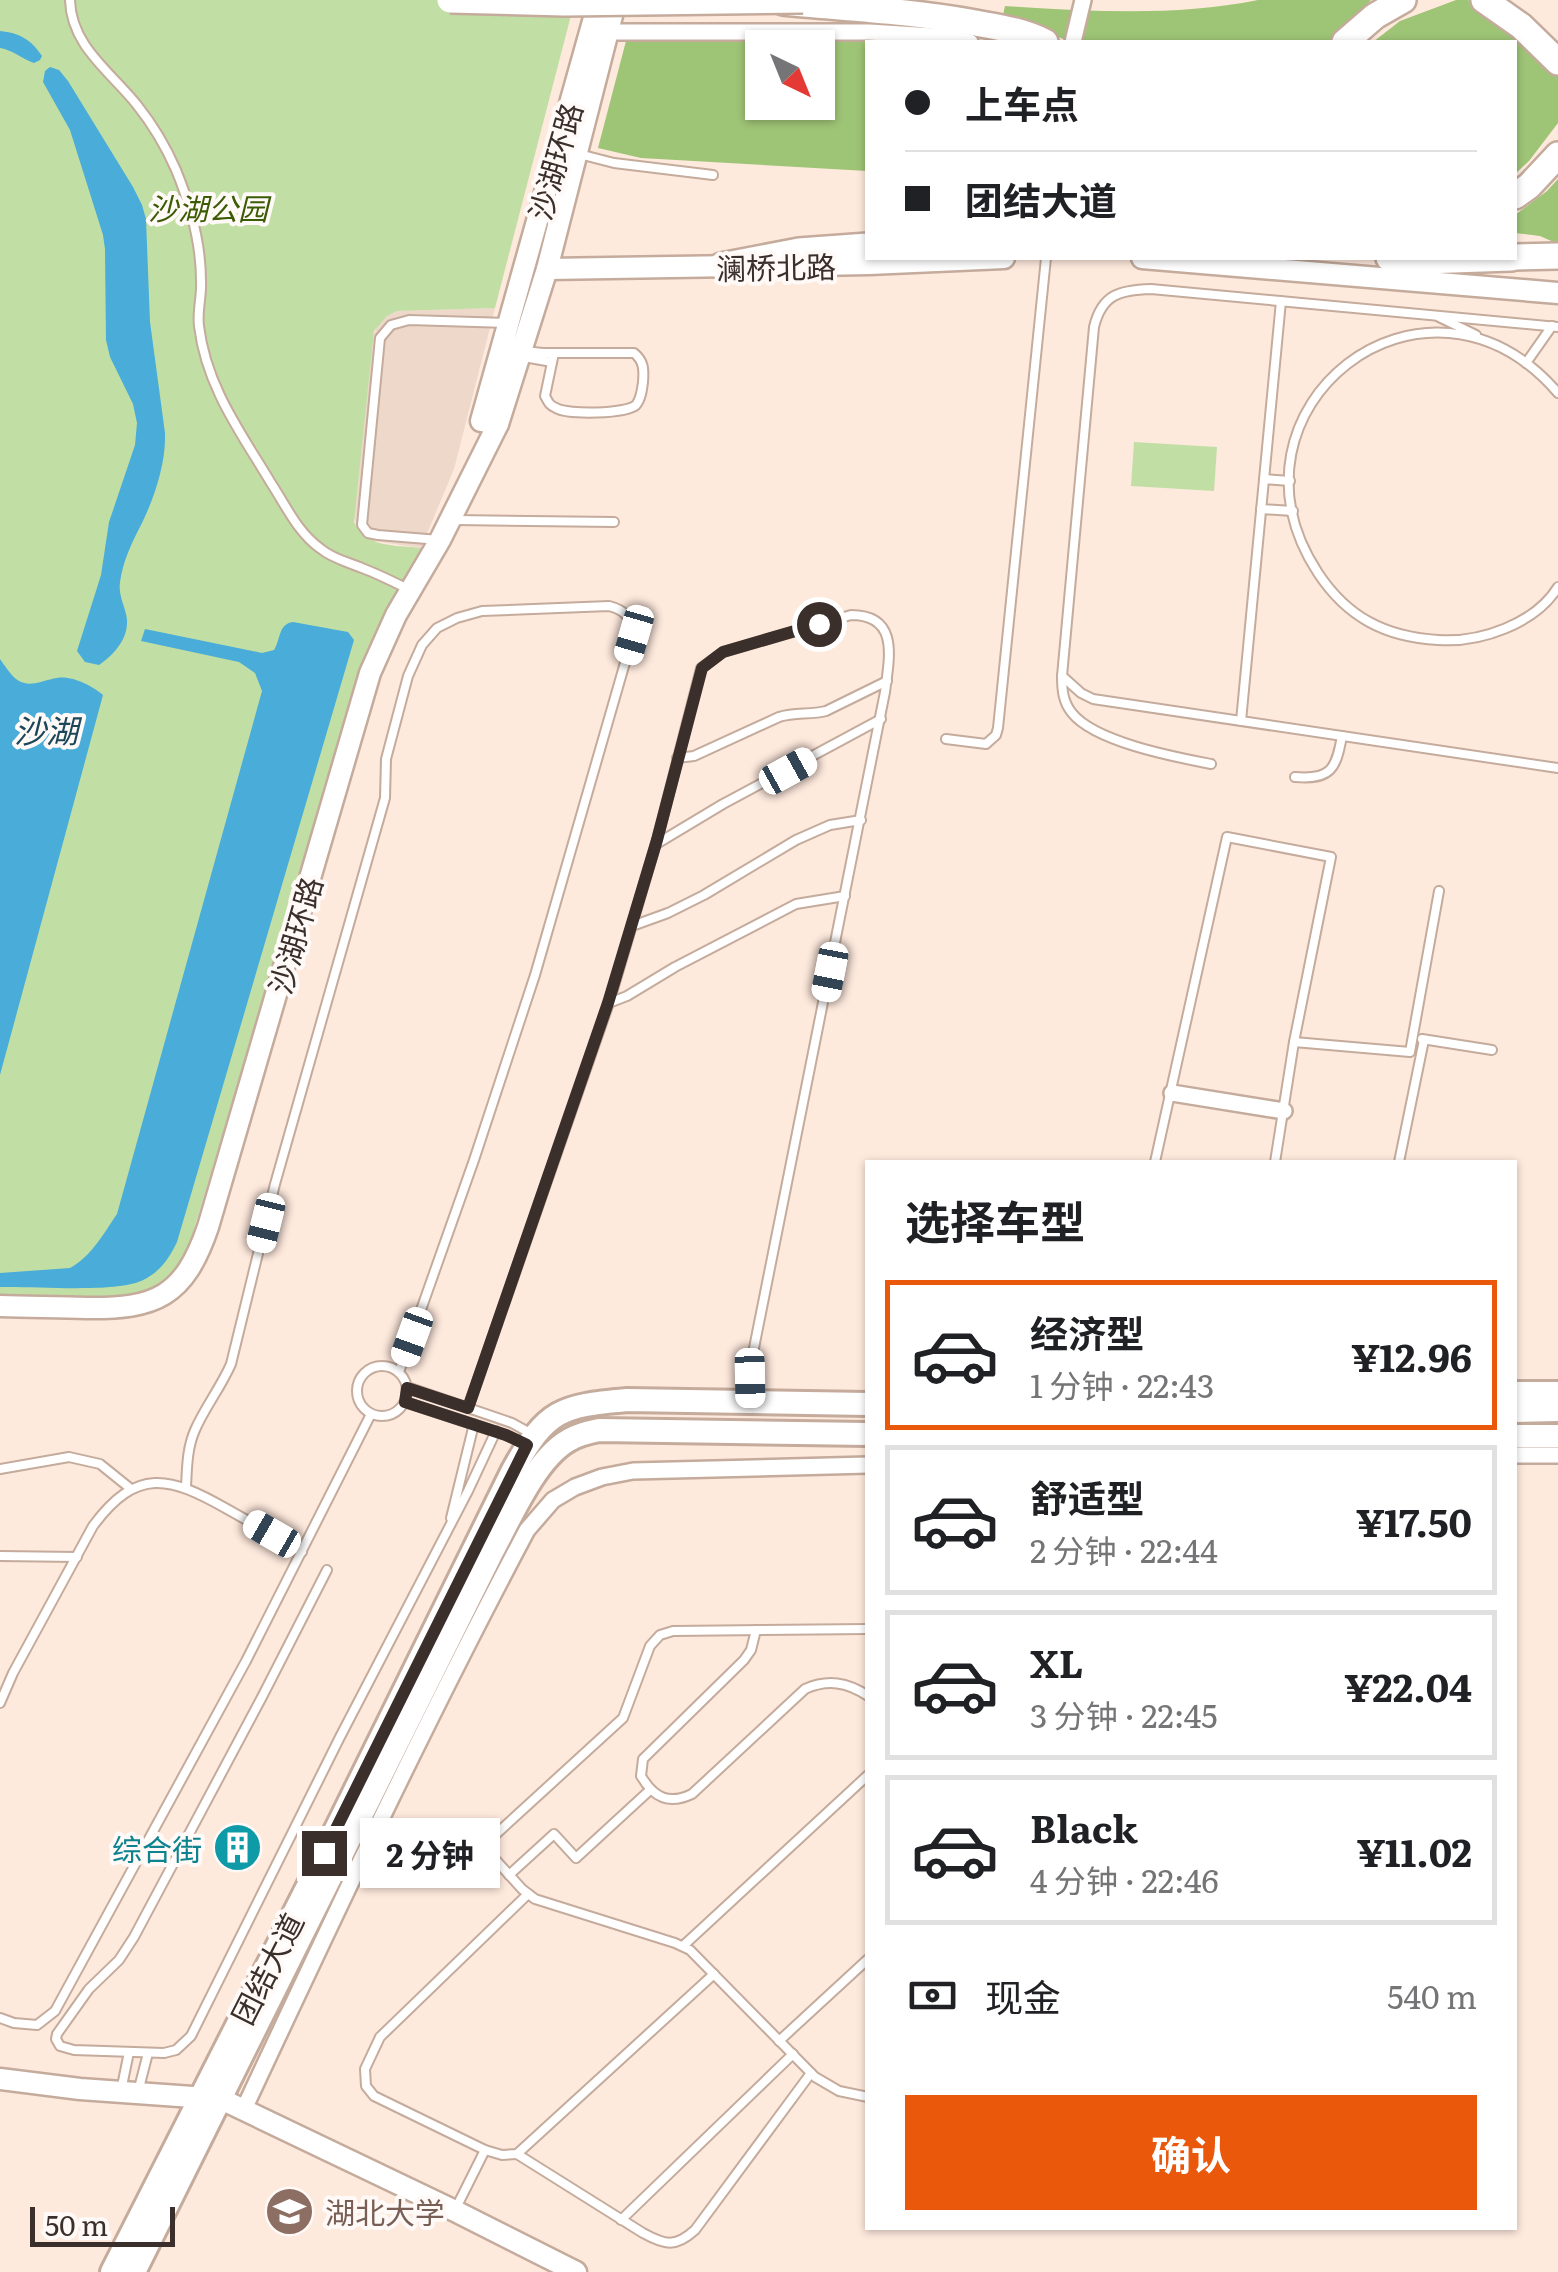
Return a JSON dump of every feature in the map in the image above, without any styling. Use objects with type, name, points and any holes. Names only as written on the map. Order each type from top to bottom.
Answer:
[{"type":"main road","points":[[450,0],[564,3],[803,0]]},
{"type":"main road","points":[[1347,40],[1375,16],[1403,0]]},
{"type":"main road","points":[[1484,0],[1521,26],[1558,62]]},
{"type":"main road","points":[[773,2],[954,19],[1011,29],[1041,40]]},
{"type":"main road","points":[[1517,195],[1558,155]]},
{"type":"main road","points":[[721,266],[799,251],[865,246]]},
{"type":"main road","points":[[1517,257],[1558,256]]},
{"type":"main road","points":[[1406,260],[1460,260]]},
{"type":"main road","points":[[1517,1393],[1558,1394]]},
{"type":"main road","name":"团结大道","points":[[134,2272],[211,2098],[530,1440],[552,1418],[579,1405],[627,1400],[865,1404]]},
{"type":"main road","points":[[1517,1411],[1558,1410]]},
{"type":"main road","points":[[1517,1423],[1558,1423]]},
{"type":"main road","name":"团结大道","points":[[112,2272],[211,2098],[492,1552],[532,1479],[558,1448],[583,1433],[600,1430],[865,1434]]},
{"type":"main road","points":[[1517,1436],[1558,1436]]},
{"type":"street","name":"沙湖环路","points":[[498,424],[482,421],[599,0]]},
{"type":"street","name":"沙湖环路","points":[[0,1306],[129,1308],[159,1298],[191,1266],[208,1227],[370,673],[385,637],[440,540],[498,424],[547,269],[616,0]]},
{"type":"street","points":[[1073,40],[1083,0]]},
{"type":"street","points":[[607,32],[869,32],[961,40]]},
{"type":"street","name":"澜桥北路","points":[[547,269],[959,260]]},
{"type":"street","points":[[1166,260],[1558,293]]},
{"type":"street","points":[[1172,1092],[1284,1111]]},
{"type":"street","points":[[1517,1455],[1558,1455]]},
{"type":"street","points":[[244,2109],[434,1710],[527,1530],[542,1510],[590,1480],[633,1471],[865,1465]]},
{"type":"street","points":[[0,2080],[211,2098],[244,2109],[576,2272]]},
{"type":"lane","points":[[70,0],[70,20],[75,30],[148,121],[176,172],[200,253],[199,328],[212,379],[231,419],[310,540],[327,554],[410,590]]},
{"type":"lane","points":[[578,154],[614,163],[713,175]]},
{"type":"lane","points":[[946,739],[986,744],[998,728],[1046,260]]},
{"type":"lane","points":[[1211,764],[1148,750],[1094,731],[1068,708],[1062,688],[1094,327],[1102,304],[1122,292],[1151,290],[1555,327]]},
{"type":"lane","points":[[1241,721],[1280,302]]},
{"type":"lane","points":[[1434,314],[1526,363],[1558,393]]},
{"type":"lane","points":[[440,540],[378,536],[368,533],[362,524],[380,338],[391,325],[409,320],[508,323]]},
{"type":"lane","points":[[1490,321],[1385,342],[1364,352],[1329,379],[1307,409],[1294,438],[1290,466],[1293,511],[1310,562],[1338,600],[1373,625],[1393,632],[1436,640],[1483,636],[1520,621],[1558,587]]},
{"type":"lane","points":[[1526,363],[1555,327]]},
{"type":"lane","points":[[1441,332],[1489,342]]},
{"type":"lane","points":[[520,353],[553,358],[634,353],[643,366],[639,401],[629,410],[617,412],[556,409],[546,396],[553,358]]},
{"type":"lane","points":[[1264,479],[1290,481]]},
{"type":"lane","points":[[1261,509],[1293,511]]},
{"type":"lane","points":[[450,520],[614,522]]},
{"type":"lane","points":[[186,1488],[194,1430],[231,1364],[275,1184],[384,798],[386,759],[416,657],[437,628],[468,613],[618,608],[630,618],[634,635],[536,975],[399,1372]]},
{"type":"lane","points":[[468,1408],[608,1003],[656,844],[698,676],[707,662],[723,652],[862,615],[876,622],[888,636],[881,720],[753,1353],[751,1402]]},
{"type":"lane","points":[[1062,676],[1092,699],[1558,768]]},
{"type":"lane","points":[[678,758],[694,756],[789,714],[826,712],[886,681]]},
{"type":"lane","points":[[656,844],[881,720]]},
{"type":"lane","points":[[1295,776],[1320,776],[1331,770],[1342,736]]},
{"type":"lane","points":[[632,926],[704,895],[796,840],[830,825],[861,820]]},
{"type":"lane","points":[[1155,1160],[1227,837],[1330,857],[1275,1160]]},
{"type":"lane","points":[[1294,1042],[1410,1052],[1439,891]]},
{"type":"lane","points":[[608,1003],[796,904],[845,896]]},
{"type":"lane","points":[[1413,1038],[1492,1050]]},
{"type":"lane","points":[[1399,1160],[1424,1040]]},
{"type":"lane","points":[[380,1366],[399,1372],[407,1388],[405,1402],[394,1414],[384,1417],[371,1414],[359,1403],[356,1393],[362,1375],[380,1366]]},
{"type":"lane","points":[[407,1388],[512,1424],[530,1440]]},
{"type":"lane","points":[[405,1402],[530,1440]]},
{"type":"lane","points":[[0,2018],[37,2025],[55,2011],[246,1661],[371,1414]]},
{"type":"lane","points":[[451,1523],[474,1424]]},
{"type":"lane","points":[[326,1570],[134,1937],[119,1960],[88,1989],[56,2039],[60,2046],[164,2053],[176,2050],[191,2036],[336,1735],[468,1492],[496,1432]]},
{"type":"lane","points":[[0,1469],[69,1456],[100,1464],[131,1489]]},
{"type":"lane","points":[[0,1703],[92,1526],[131,1489],[162,1482],[186,1488],[302,1552]]},
{"type":"lane","points":[[0,1556],[77,1557]]},
{"type":"lane","points":[[865,1628],[663,1632],[650,1646],[624,1718],[483,1846],[535,1899],[683,1946],[811,2073],[839,2091],[865,2095]]},
{"type":"lane","points":[[756,1630],[744,1660],[643,1759],[641,1776],[660,1798],[672,1800],[692,1794],[805,1689],[818,1684],[842,1684],[865,1694]]},
{"type":"lane","points":[[0,1670],[14,1673]]},
{"type":"lane","points":[[262,1698],[275,1704]]},
{"type":"lane","points":[[683,1946],[865,1777]]},
{"type":"lane","points":[[508,1875],[554,1834],[576,1858],[650,1790]]},
{"type":"lane","points":[[528,1894],[386,2030],[366,2069],[366,2086],[374,2096],[485,2150],[517,2154],[621,2220],[664,2242],[674,2243],[686,2238],[704,2219],[811,2073]]},
{"type":"lane","points":[[779,2041],[865,1961]]},
{"type":"lane","points":[[517,2154],[714,1974]]},
{"type":"lane","points":[[129,2052],[130,2092]]},
{"type":"lane","points":[[130,2092],[148,2053]]},
{"type":"lane","points":[[621,2220],[792,2054]]},
{"type":"lane","points":[[455,2211],[485,2150]]},
{"type":"shaded area","points":[[495,308],[454,469],[421,548],[368,540],[358,532],[354,518],[377,326],[397,311]]},
{"type":"green space","name":"沙湖公园","points":[[0,0],[575,0],[495,308],[397,311],[374,331],[354,522],[373,541],[421,548],[361,670],[189,1246],[177,1270],[165,1281],[129,1299],[0,1297]]},
{"type":"green space","points":[[1258,0],[1371,0],[1333,40],[1066,40],[1003,15],[1005,6],[1163,11]]},
{"type":"green space","points":[[1456,0],[1468,0],[1486,12],[1558,74],[1558,123],[1517,172],[1517,40],[1376,40],[1400,21]]},
{"type":"green space","points":[[626,41],[745,41],[745,120],[835,120],[835,42],[865,42],[865,171],[641,158],[598,148]]},
{"type":"green space","points":[[1558,179],[1558,244],[1540,236],[1517,233],[1517,214]]},
{"type":"green space","points":[[1134,442],[1217,447],[1214,491],[1131,486]]},
{"type":"water","points":[[0,31],[29,41],[42,56],[40,60],[34,63],[0,48]]},
{"type":"water","points":[[50,67],[59,70],[68,81],[142,205],[146,219],[150,322],[165,433],[155,491],[121,574],[125,634],[114,652],[99,665],[85,662],[77,651],[101,575],[109,522],[135,445],[137,423],[106,340],[103,235],[70,130],[43,82]]},
{"type":"water","points":[[293,622],[348,632],[354,640],[177,1242],[158,1270],[128,1285],[0,1287],[0,1273],[70,1268],[91,1251],[117,1214],[262,691],[255,673],[239,662],[141,641],[145,629],[262,653],[274,650],[282,629]]},
{"type":"water","name":"沙湖","points":[[0,659],[21,682],[69,678],[103,695],[0,1075]]},
{"type":"place","name":"综合街","points":[[237,1848]]},
{"type":"place","name":"湖北大学","points":[[290,2211]]},
{"type":"route","points":[[324,1853],[527,1445],[405,1402],[407,1388],[468,1408],[608,1003],[657,840],[702,668],[723,652],[819,624]]}]
